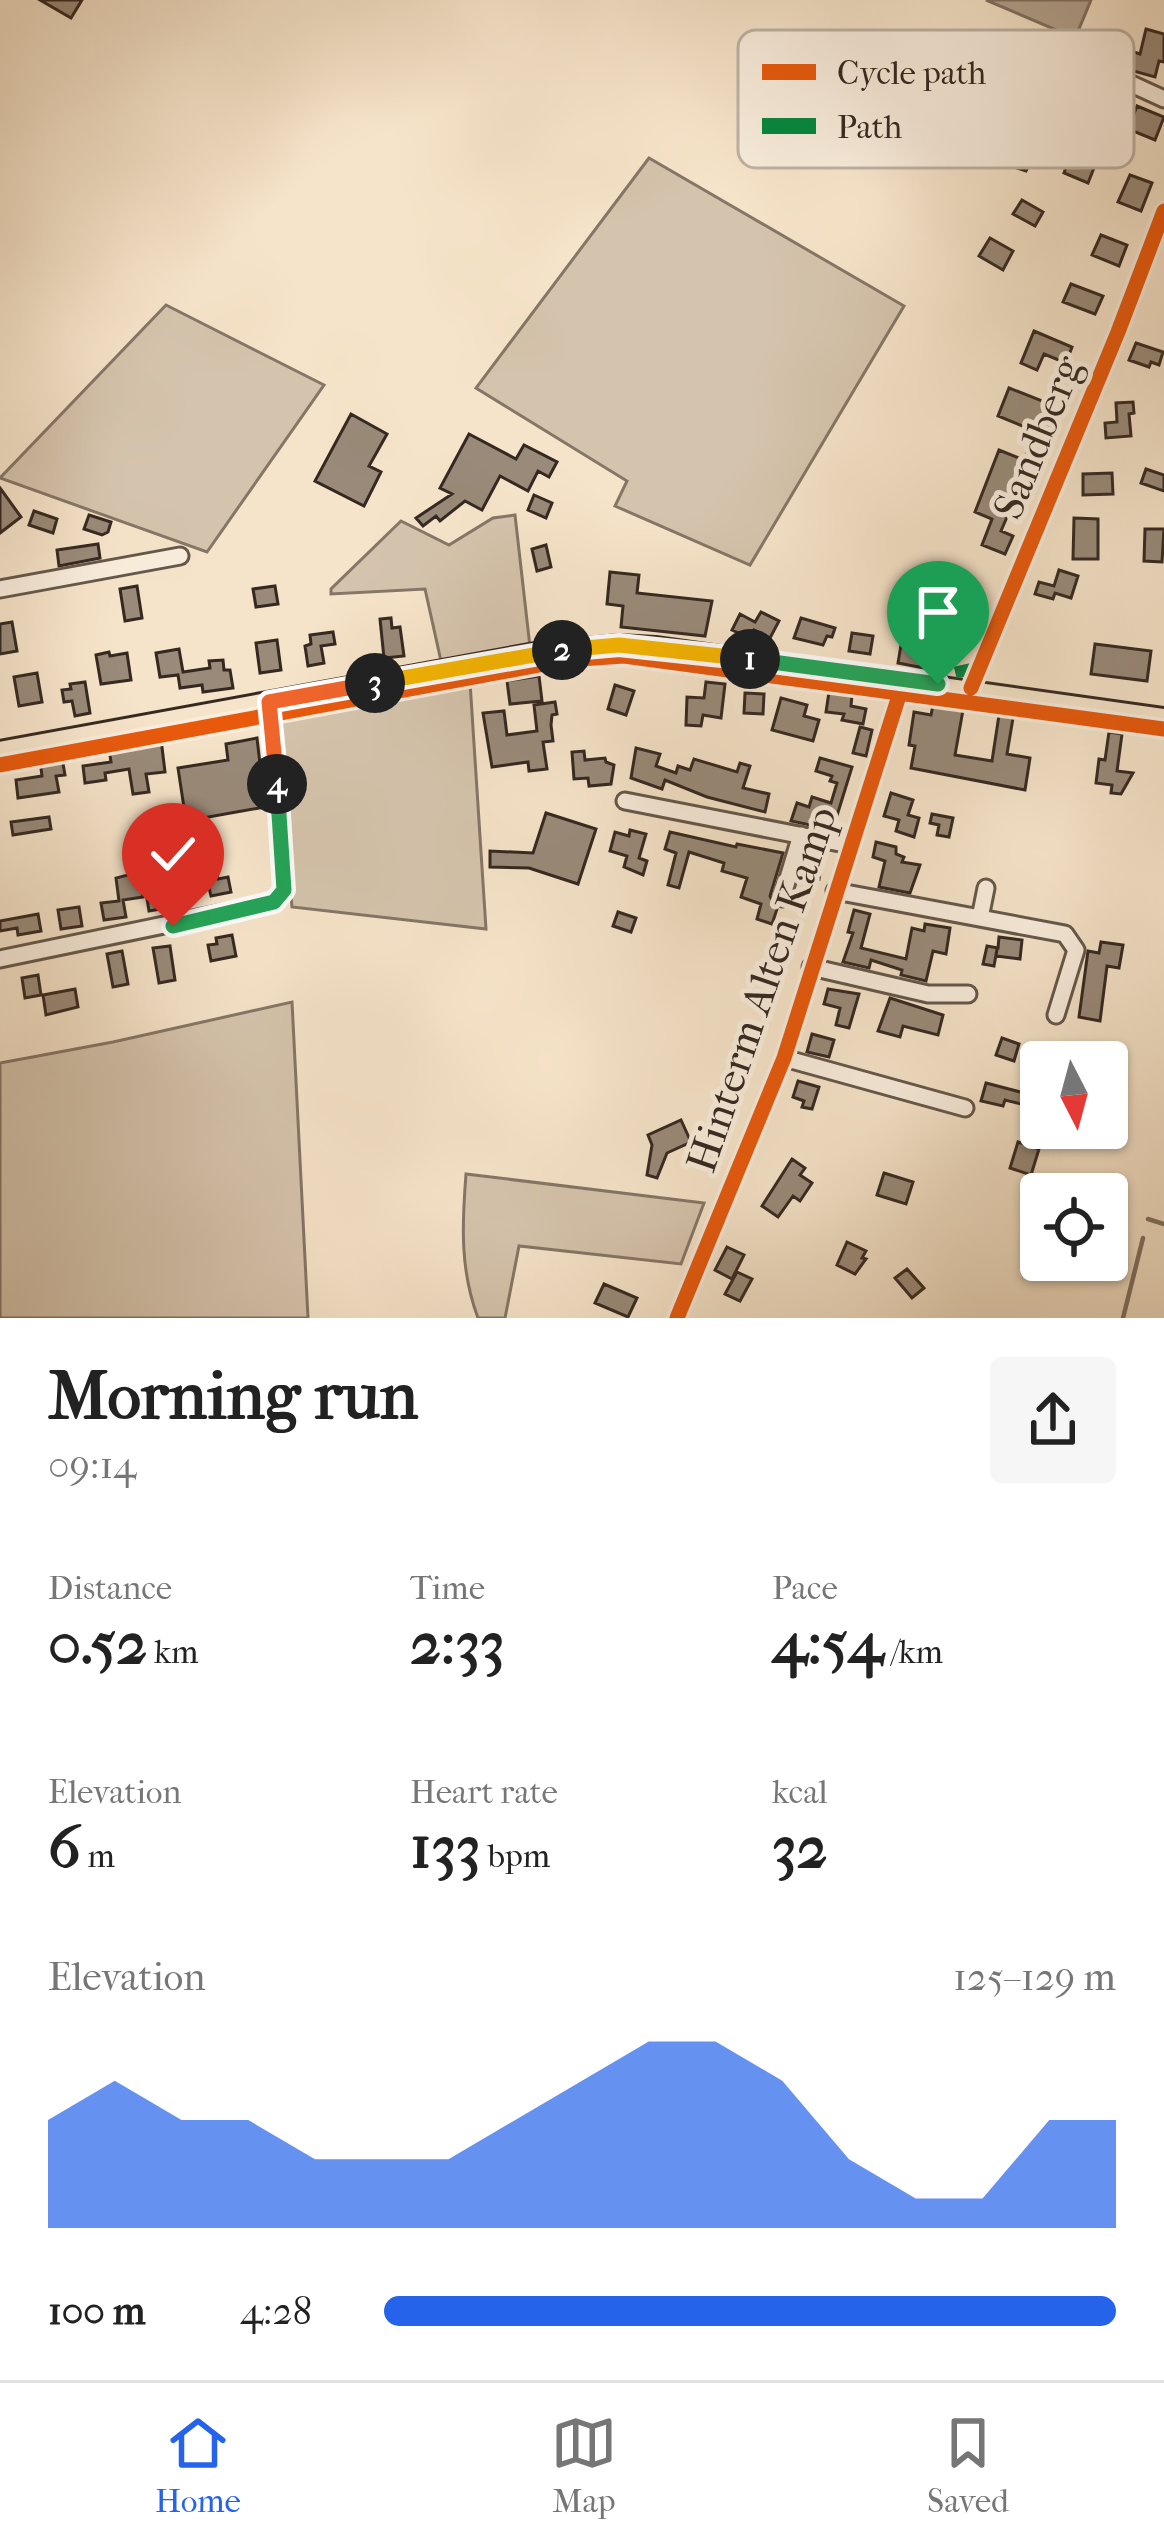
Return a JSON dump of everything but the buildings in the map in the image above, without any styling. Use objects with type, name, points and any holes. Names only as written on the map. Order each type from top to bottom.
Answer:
[{"type":"main road","points":[[0,751],[535,653],[619,645],[971,688],[1164,718]]},
{"type":"street","points":[[1134,85],[1164,99]]},
{"type":"street","name":"Sandberg","points":[[971,688],[1164,211]]},
{"type":"street","points":[[0,589],[180,556]]},
{"type":"street","name":"Hinterm Alten Kamp","points":[[676,1318],[784,1058],[904,680]]},
{"type":"street","points":[[0,959],[274,902],[284,890],[269,702]]},
{"type":"street","points":[[625,801],[850,845]]},
{"type":"street","points":[[782,898],[801,836]]},
{"type":"street","points":[[980,918],[986,888]]},
{"type":"street","name":"Hinterm Alten Kamp","points":[[835,891],[1065,934],[1076,950],[1056,1015]]},
{"type":"street","name":"Hinterm Alten Kamp","points":[[811,967],[928,994],[968,994]]},
{"type":"street","points":[[784,1058],[965,1108]]},
{"type":"shaded area","points":[[986,0],[1091,0],[1079,29],[1056,30]]},
{"type":"shaded area","points":[[649,158],[904,306],[750,565],[615,506],[627,481],[476,388]]},
{"type":"shaded area","points":[[166,305],[324,385],[207,552],[0,478]]},
{"type":"shaded area","points":[[515,515],[530,647],[441,661],[425,589],[331,594],[401,521],[449,545],[493,518]]},
{"type":"shaded area","points":[[470,682],[486,929],[292,907],[274,717]]},
{"type":"shaded area","points":[[292,1002],[308,1318],[0,1318],[0,1063]]},
{"type":"shaded area","points":[[466,1174],[704,1203],[681,1264],[519,1246],[505,1318],[478,1318],[464,1247]]},
{"type":"waterway","points":[[1148,1219],[1164,1224]]},
{"type":"waterway","points":[[1123,1318],[1143,1238]]},
{"type":"marked path","points":[[936,696],[940,676],[980,667]]},
{"type":"cycle path","points":[[971,688],[1164,211]]},
{"type":"cycle path","points":[[0,765],[566,660],[624,656],[1164,729]]},
{"type":"cycle path","points":[[677,1318],[784,1058],[904,680]]},
{"type":"route","points":[[173,926],[274,902],[284,890],[269,702],[535,653],[619,645],[938,684]]}]
